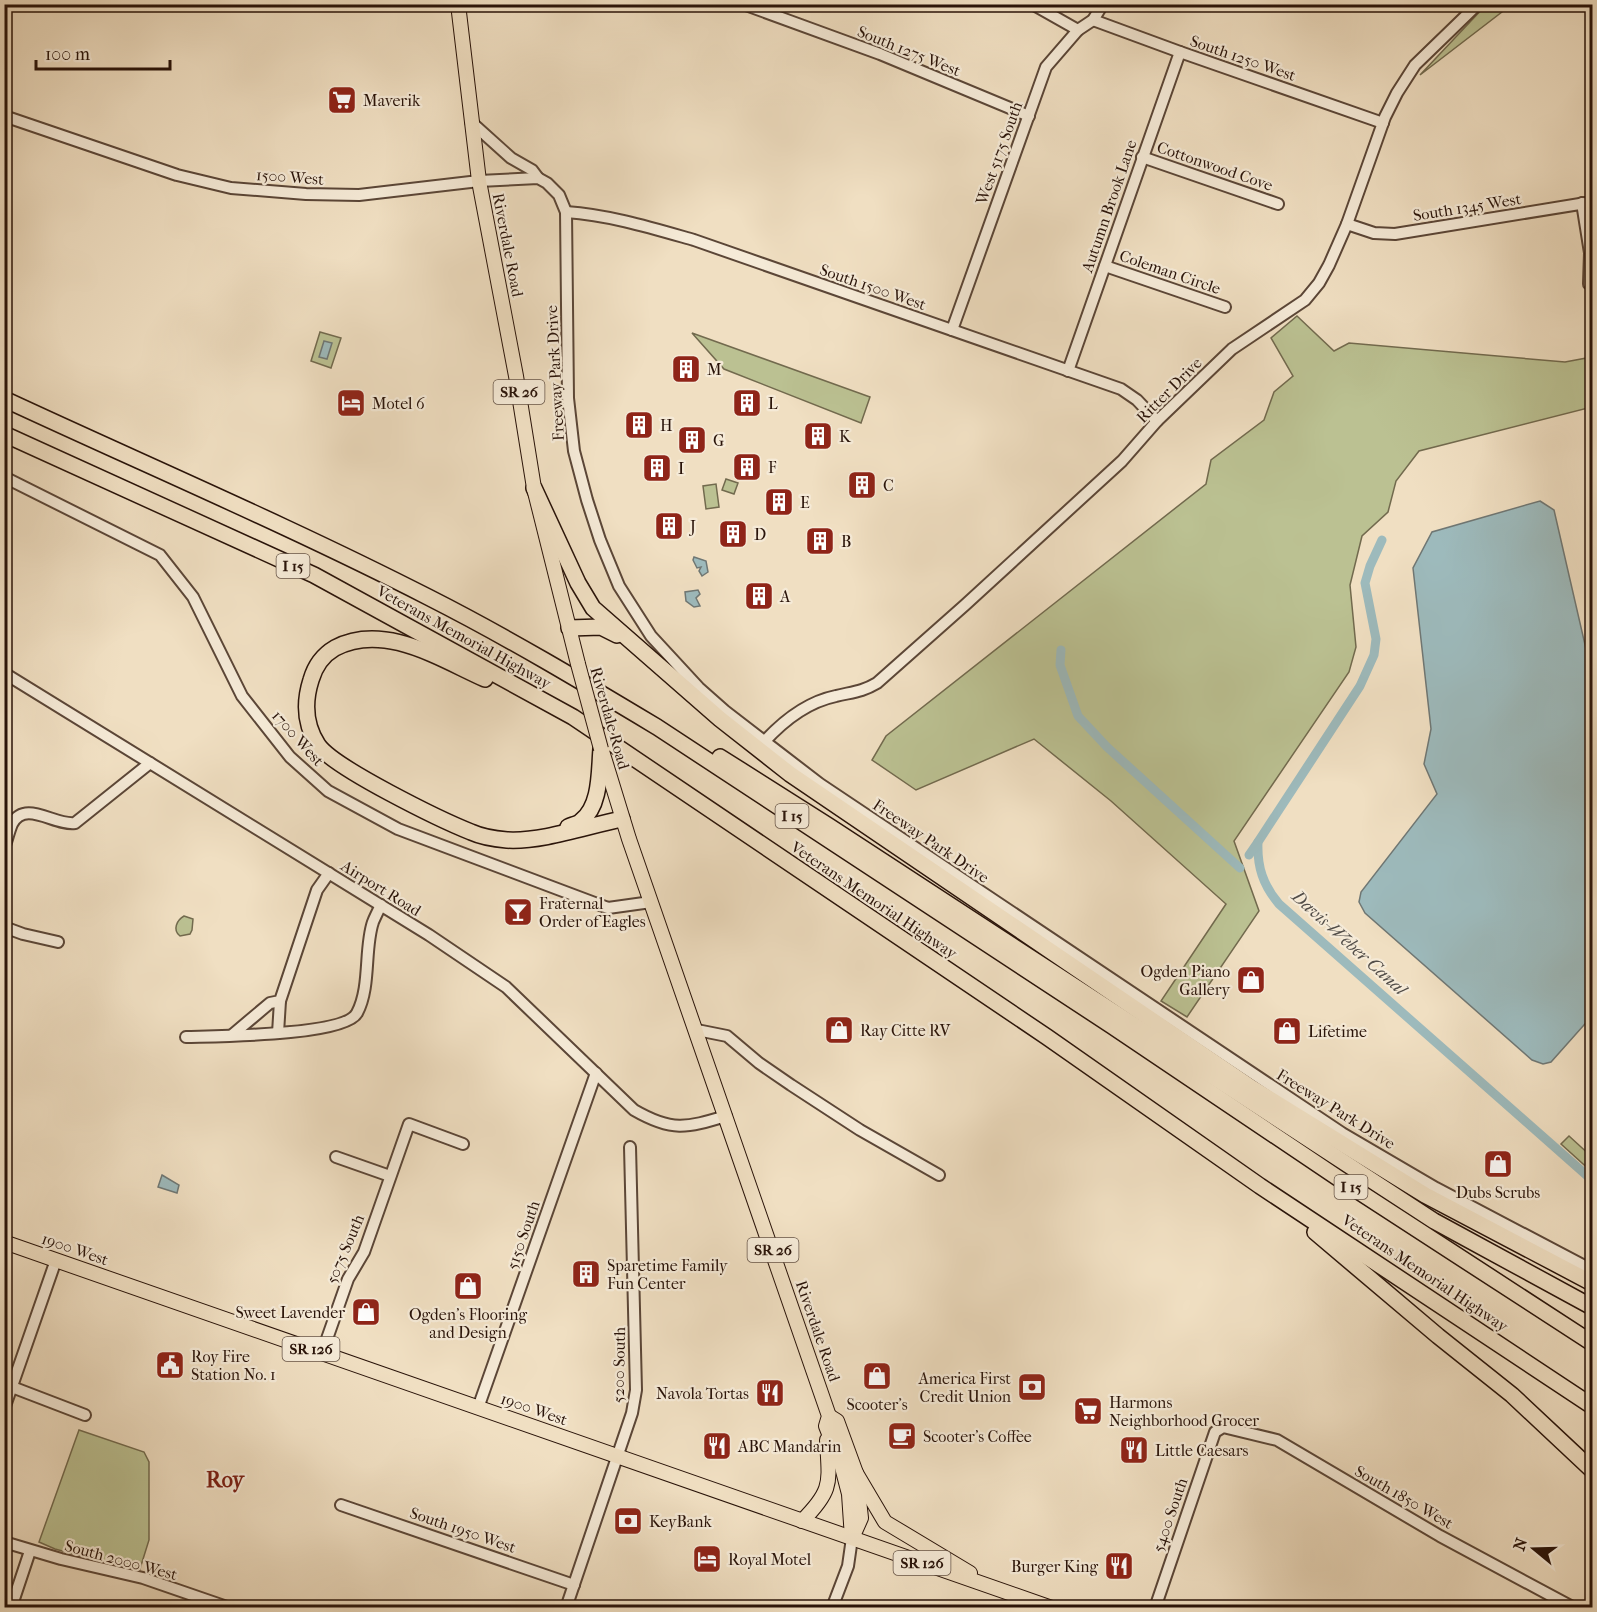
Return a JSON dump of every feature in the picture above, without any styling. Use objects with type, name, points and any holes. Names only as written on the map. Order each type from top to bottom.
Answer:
[{"type":"highway","name":"Veterans Memorial Highway","points":[[4,399],[334,550],[427,596],[510,640],[657,727],[1121,1032],[1338,1178],[1593,1343]]},
{"type":"highway","name":"Veterans Memorial Highway","points":[[4,434],[314,575],[573,717],[1047,1037],[1260,1186],[1593,1406]]},
{"type":"highway","points":[[534,488],[585,597],[593,608],[720,719],[790,774],[1242,1081],[1425,1195],[1593,1283]]},
{"type":"highway","points":[[569,628],[601,627],[630,641]]},
{"type":"highway","points":[[573,717],[408,645],[377,638],[344,644],[328,652],[314,669],[308,691],[306,714],[311,733],[319,747],[339,764],[432,814],[473,833],[507,840],[527,839],[622,819]]},
{"type":"highway","points":[[657,727],[710,751],[809,813],[1434,1221],[1593,1307]]},
{"type":"highway","points":[[555,834],[582,821],[589,812],[596,797],[602,749]]},
{"type":"highway","points":[[1260,1186],[1438,1336],[1512,1395],[1593,1470]]},
{"type":"main road","name":"Riverdale Road","points":[[458,4],[479,181],[516,376],[534,488],[569,628],[622,819],[697,1030],[828,1421],[849,1494],[852,1538]]},
{"type":"main road","name":"1900 West","points":[[4,1242],[1052,1608]]},
{"type":"main road","name":"Riverdale Road","points":[[828,1421],[837,1421],[856,1473],[861,1518],[852,1538]]},
{"type":"main road","points":[[802,1521],[825,1495],[829,1479],[828,1421]]},
{"type":"main road","points":[[856,1473],[885,1522],[992,1587]]},
{"type":"street","name":"South 1275 West","points":[[743,4],[767,9],[1029,116]]},
{"type":"street","points":[[1032,4],[1078,30]]},
{"type":"street","name":"West 5175 South","points":[[952,330],[1046,67],[1078,30],[1093,20],[1103,4]]},
{"type":"street","name":"Ritter Drive","points":[[764,742],[789,717],[811,704],[835,696],[862,692],[877,683],[1115,467],[1157,421],[1232,350],[1305,300],[1319,283],[1329,265],[1347,224],[1396,93],[1415,65],[1478,4]]},
{"type":"street","name":"South 1250 West","points":[[1093,20],[1383,123]]},
{"type":"street","name":"Autumn Brook Lane","points":[[1068,371],[1180,52]]},
{"type":"street","name":"1500 West","points":[[4,116],[177,175],[231,188],[346,196],[479,181],[538,178]]},
{"type":"street","points":[[471,122],[511,159],[532,170],[538,178],[547,183],[559,195],[566,212]]},
{"type":"street","name":"Cottonwood Cove","points":[[1142,157],[1278,204]]},
{"type":"street","points":[[1587,202],[1589,284]]},
{"type":"street","name":"South 1345 West","points":[[1347,224],[1374,233],[1395,234],[1587,202]]},
{"type":"street","name":"South 1500 West","points":[[566,212],[641,224],[694,240],[1121,389],[1137,400],[1157,421]]},
{"type":"street","name":"Freeway Park Drive","points":[[566,212],[568,398],[574,451],[600,540],[619,586],[651,636],[699,688],[764,742],[872,819],[1342,1133],[1437,1188],[1593,1270]]},
{"type":"street","name":"Coleman Circle","points":[[1105,266],[1225,307]]},
{"type":"street","name":"1700 West","points":[[4,477],[160,555],[193,597],[242,696],[290,757],[328,791],[398,829],[608,908],[651,902]]},
{"type":"street","name":"Airport Road","points":[[4,673],[329,873],[506,987],[634,1110],[651,1120],[670,1126],[686,1127],[726,1116]]},
{"type":"street","points":[[4,848],[12,824],[17,817],[26,813],[34,813],[60,823],[75,823],[150,763]]},
{"type":"street","points":[[278,1033],[279,1001],[317,890],[329,873]]},
{"type":"street","points":[[186,1037],[306,1032],[351,1021],[357,1013],[366,980],[372,924],[381,906]]},
{"type":"street","points":[[4,927],[58,942]]},
{"type":"street","points":[[232,1035],[270,1003],[279,1001]]},
{"type":"street","points":[[697,1030],[727,1036],[759,1063],[791,1085],[860,1130],[939,1175]]},
{"type":"street","name":"5150 South","points":[[478,1408],[596,1073]]},
{"type":"street","name":"5075 South","points":[[321,1353],[348,1279],[364,1252],[408,1124],[463,1144]]},
{"type":"street","name":"5200 South","points":[[566,1608],[618,1457],[632,1413],[636,1390],[630,1147]]},
{"type":"street","points":[[336,1157],[390,1176]]},
{"type":"street","points":[[4,1409],[56,1260]]},
{"type":"street","points":[[12,1387],[85,1415]]},
{"type":"street","name":"South 1850 West","points":[[1215,1432],[1223,1427],[1277,1440],[1440,1536],[1574,1608]]},
{"type":"street","name":"5400 South","points":[[1155,1608],[1215,1432]]},
{"type":"street","name":"South 1950 West","points":[[341,1505],[574,1584]]},
{"type":"street","points":[[832,1608],[848,1566],[852,1538]]},
{"type":"street","name":"South 2000 West","points":[[4,1542],[30,1551],[143,1578],[230,1608]]},
{"type":"street","points":[[10,1608],[30,1551]]},
{"type":"green space","points":[[1486,5],[1511,5],[1420,75]]},
{"type":"green space","points":[[1297,316],[1334,351],[1349,343],[1565,362],[1592,357],[1592,407],[1419,451],[1396,481],[1388,512],[1362,536],[1350,585],[1356,647],[1349,672],[1234,841],[1259,911],[1187,1017],[1161,1001],[1226,904],[1111,801],[1034,739],[916,790],[872,760],[886,736],[1206,484],[1211,460],[1264,420],[1274,392],[1293,376],[1271,338]]},
{"type":"green space","points":[[320,332],[341,338],[331,368],[311,361]]},
{"type":"green space","points":[[692,333],[870,397],[861,423],[724,369]]},
{"type":"green space","points":[[726,479],[738,483],[734,494],[722,490]]},
{"type":"green space","points":[[716,484],[719,507],[706,509],[703,486]]},
{"type":"green space","points":[[184,916],[193,919],[192,930],[190,934],[180,936],[176,931],[176,925]]},
{"type":"green space","points":[[1569,1136],[1592,1157],[1592,1172],[1561,1144]]},
{"type":"green space","points":[[79,1430],[144,1452],[149,1462],[149,1540],[139,1572],[55,1549],[39,1542]]},
{"type":"water","points":[[324,341],[332,343],[327,359],[319,357]]},
{"type":"water","points":[[1540,501],[1554,510],[1592,675],[1592,1016],[1551,1062],[1543,1064],[1532,1060],[1365,913],[1359,902],[1361,892],[1437,794],[1424,764],[1431,729],[1413,568],[1432,532]]},
{"type":"water","points":[[694,557],[706,561],[708,572],[702,576],[699,571],[701,567],[697,568]]},
{"type":"water","points":[[698,590],[700,594],[696,598],[700,606],[694,607],[686,601],[685,592]]},
{"type":"water","points":[[162,1175],[179,1185],[177,1193],[158,1187]]},
{"type":"waterway","name":"Davis-Weber Canal","points":[[1382,540],[1365,583],[1376,639],[1374,655],[1360,686],[1258,842],[1262,875],[1279,904],[1592,1180]]},
{"type":"waterway","points":[[1061,650],[1060,665],[1078,716],[1107,747],[1240,868]]},
{"type":"waterway","points":[[1249,855],[1258,842]]},
{"type":"place","name":"Maverik","points":[[342,100]]},
{"type":"place","name":"M","points":[[686,369]]},
{"type":"place","name":"Motel 6","points":[[351,403]]},
{"type":"place","name":"L","points":[[747,403]]},
{"type":"place","name":"H","points":[[639,425]]},
{"type":"place","name":"K","points":[[818,436]]},
{"type":"place","name":"G","points":[[692,440]]},
{"type":"place","name":"F","points":[[747,467]]},
{"type":"place","name":"I","points":[[657,468]]},
{"type":"place","name":"C","points":[[862,485]]},
{"type":"place","name":"E","points":[[779,502]]},
{"type":"place","name":"J","points":[[669,526]]},
{"type":"place","name":"D","points":[[733,534]]},
{"type":"place","name":"B","points":[[820,541]]},
{"type":"place","name":"A","points":[[759,596]]},
{"type":"place","name":"Fraternal Order of Eagles","points":[[518,912]]},
{"type":"place","name":"Ogden Piano Gallery","points":[[1251,980]]},
{"type":"place","name":"Ray Citte RV","points":[[839,1030]]},
{"type":"place","name":"Lifetime","points":[[1287,1031]]},
{"type":"place","name":"Dubs Scrubs","points":[[1498,1164]]},
{"type":"place","name":"Sparetime Family Fun Center","points":[[586,1274]]},
{"type":"place","name":"Ogden's Flooring and Design","points":[[468,1286]]},
{"type":"place","name":"Sweet Lavender","points":[[366,1312]]},
{"type":"place","name":"Roy Fire Station No. 1","points":[[170,1365]]},
{"type":"place","name":"Scooter's","points":[[877,1376]]},
{"type":"place","name":"America First Credit Union","points":[[1032,1387]]},
{"type":"place","name":"Navola Tortas","points":[[770,1393]]},
{"type":"place","name":"Harmons Neighborhood Grocer","points":[[1088,1411]]},
{"type":"place","name":"Scooter's Coffee","points":[[902,1436]]},
{"type":"place","name":"ABC Mandarin","points":[[717,1446]]},
{"type":"place","name":"Little Caesars","points":[[1134,1450]]},
{"type":"place","name":"KeyBank","points":[[628,1521]]},
{"type":"place","name":"Royal Motel","points":[[707,1559]]},
{"type":"place","name":"Burger King","points":[[1119,1566]]},
{"type":"district","name":"Roy","points":[[225,1480]]}]
